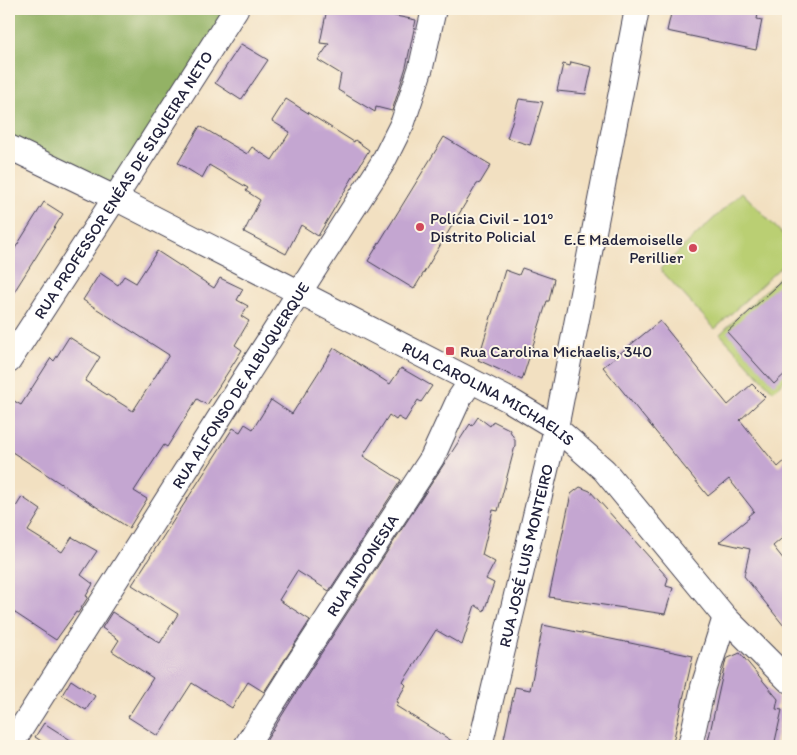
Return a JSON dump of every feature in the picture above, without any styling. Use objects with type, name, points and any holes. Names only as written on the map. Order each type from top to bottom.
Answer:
[{"type":"street","name":"RUA PROFESSOR ENÉAS DE SIQUEIRA NETO","points":[[9,361],[116,198],[236,9]]},
{"type":"street","name":"RUA ALFONSO DE ALBUQUERQUE","points":[[10,746],[382,164],[403,122],[421,67],[434,9]]},
{"type":"street","name":"RUA JOSÉ LUIS MONTEIRO","points":[[480,746],[556,428],[637,9]]},
{"type":"street","name":"RUA CAROLINA MICHAELIS","points":[[9,147],[116,198],[299,292],[511,401],[556,428],[604,470],[725,617],[788,680]]},
{"type":"street","name":"RUA INDONESIA","points":[[246,746],[302,656],[432,458],[460,399],[471,381]]},
{"type":"street","points":[[690,746],[703,687],[725,617]]},
{"type":"green space","points":[[9,9],[236,9],[115,198],[9,145]]},
{"type":"green space","points":[[742,192],[788,240],[788,260],[715,329],[660,269]]},
{"type":"green space","points":[[788,269],[788,377],[773,391],[720,334]]},
{"type":"building","points":[[327,9],[360,9],[416,20],[406,67],[392,111],[376,107],[375,112],[338,90],[341,74],[318,60],[329,44],[320,43]]},
{"type":"building","points":[[672,9],[759,9],[757,19],[762,20],[756,50],[667,31]]},
{"type":"building","points":[[241,44],[268,60],[241,100],[215,83]]},
{"type":"building","points":[[571,62],[592,67],[586,94],[557,91],[563,64],[570,66]]},
{"type":"building","points":[[286,99],[369,150],[318,236],[301,225],[286,254],[244,232],[260,200],[246,191],[248,188],[209,165],[202,178],[178,163],[200,126],[247,154],[252,147],[272,160],[290,132],[272,121]]},
{"type":"building","points":[[519,99],[543,102],[530,145],[507,138]]},
{"type":"building","name":"Polícia Civil - 101º Distrito Policial","points":[[444,137],[491,165],[480,183],[477,184],[414,289],[368,261]]},
{"type":"building","points":[[44,202],[63,214],[9,300],[9,258]]},
{"type":"building","points":[[157,251],[214,288],[220,278],[243,289],[237,300],[248,306],[241,316],[249,321],[235,345],[242,350],[207,405],[197,399],[167,447],[164,445],[134,491],[147,499],[129,528],[9,450],[9,398],[21,405],[51,358],[54,361],[69,337],[100,357],[85,381],[133,411],[169,355],[83,300],[100,273],[118,285],[124,276],[136,283]]},
{"type":"building","points":[[522,268],[554,279],[549,301],[547,301],[522,380],[478,360],[505,270],[519,275]]},
{"type":"building","points":[[788,276],[788,371],[774,384],[727,332]]},
{"type":"building","points":[[660,321],[728,405],[752,384],[765,397],[740,420],[778,467],[788,458],[788,533],[773,546],[788,565],[788,631],[744,576],[750,549],[719,542],[749,518],[748,516],[754,511],[729,479],[708,496],[603,367]]},
{"type":"building","points":[[334,348],[390,384],[401,368],[432,386],[421,402],[418,400],[405,421],[398,417],[396,420],[389,415],[363,456],[401,480],[329,591],[297,571],[279,600],[310,620],[264,692],[248,682],[232,708],[192,683],[158,736],[128,717],[153,678],[112,651],[119,640],[102,628],[112,612],[160,643],[178,614],[132,585],[233,428],[240,432],[245,424],[253,429],[271,400],[292,414]]},
{"type":"building","points":[[478,417],[490,426],[493,421],[509,429],[515,440],[498,511],[493,510],[482,555],[495,562],[486,579],[494,583],[484,611],[475,605],[462,645],[436,630],[403,682],[406,685],[396,702],[398,703],[396,706],[460,746],[263,746],[470,424],[472,426]]},
{"type":"building","points":[[580,487],[590,491],[668,578],[666,586],[673,588],[665,614],[549,597],[571,494]]},
{"type":"building","points":[[22,497],[41,510],[28,531],[62,552],[72,537],[97,551],[81,575],[93,584],[86,596],[88,597],[78,613],[76,612],[56,640],[9,609],[9,518]]},
{"type":"building","points":[[543,625],[693,656],[672,746],[634,746],[610,742],[609,746],[520,746],[521,742],[504,739],[515,687],[530,690]]},
{"type":"building","points":[[740,653],[778,699],[776,709],[782,710],[774,746],[707,746],[726,659]]},
{"type":"building","points":[[71,680],[95,696],[86,710],[62,695]]},
{"type":"building","points":[[44,723],[80,746],[49,746],[35,737]]},
{"type":"place","name":"Polícia Civil - 101º Distrito Policial","points":[[420,227]]},
{"type":"place","name":"E.E Mademoiselle Perillier","points":[[693,248]]},
{"type":"place","name":"Rua Carolina Michaelis, 340","points":[[450,351]]}]
